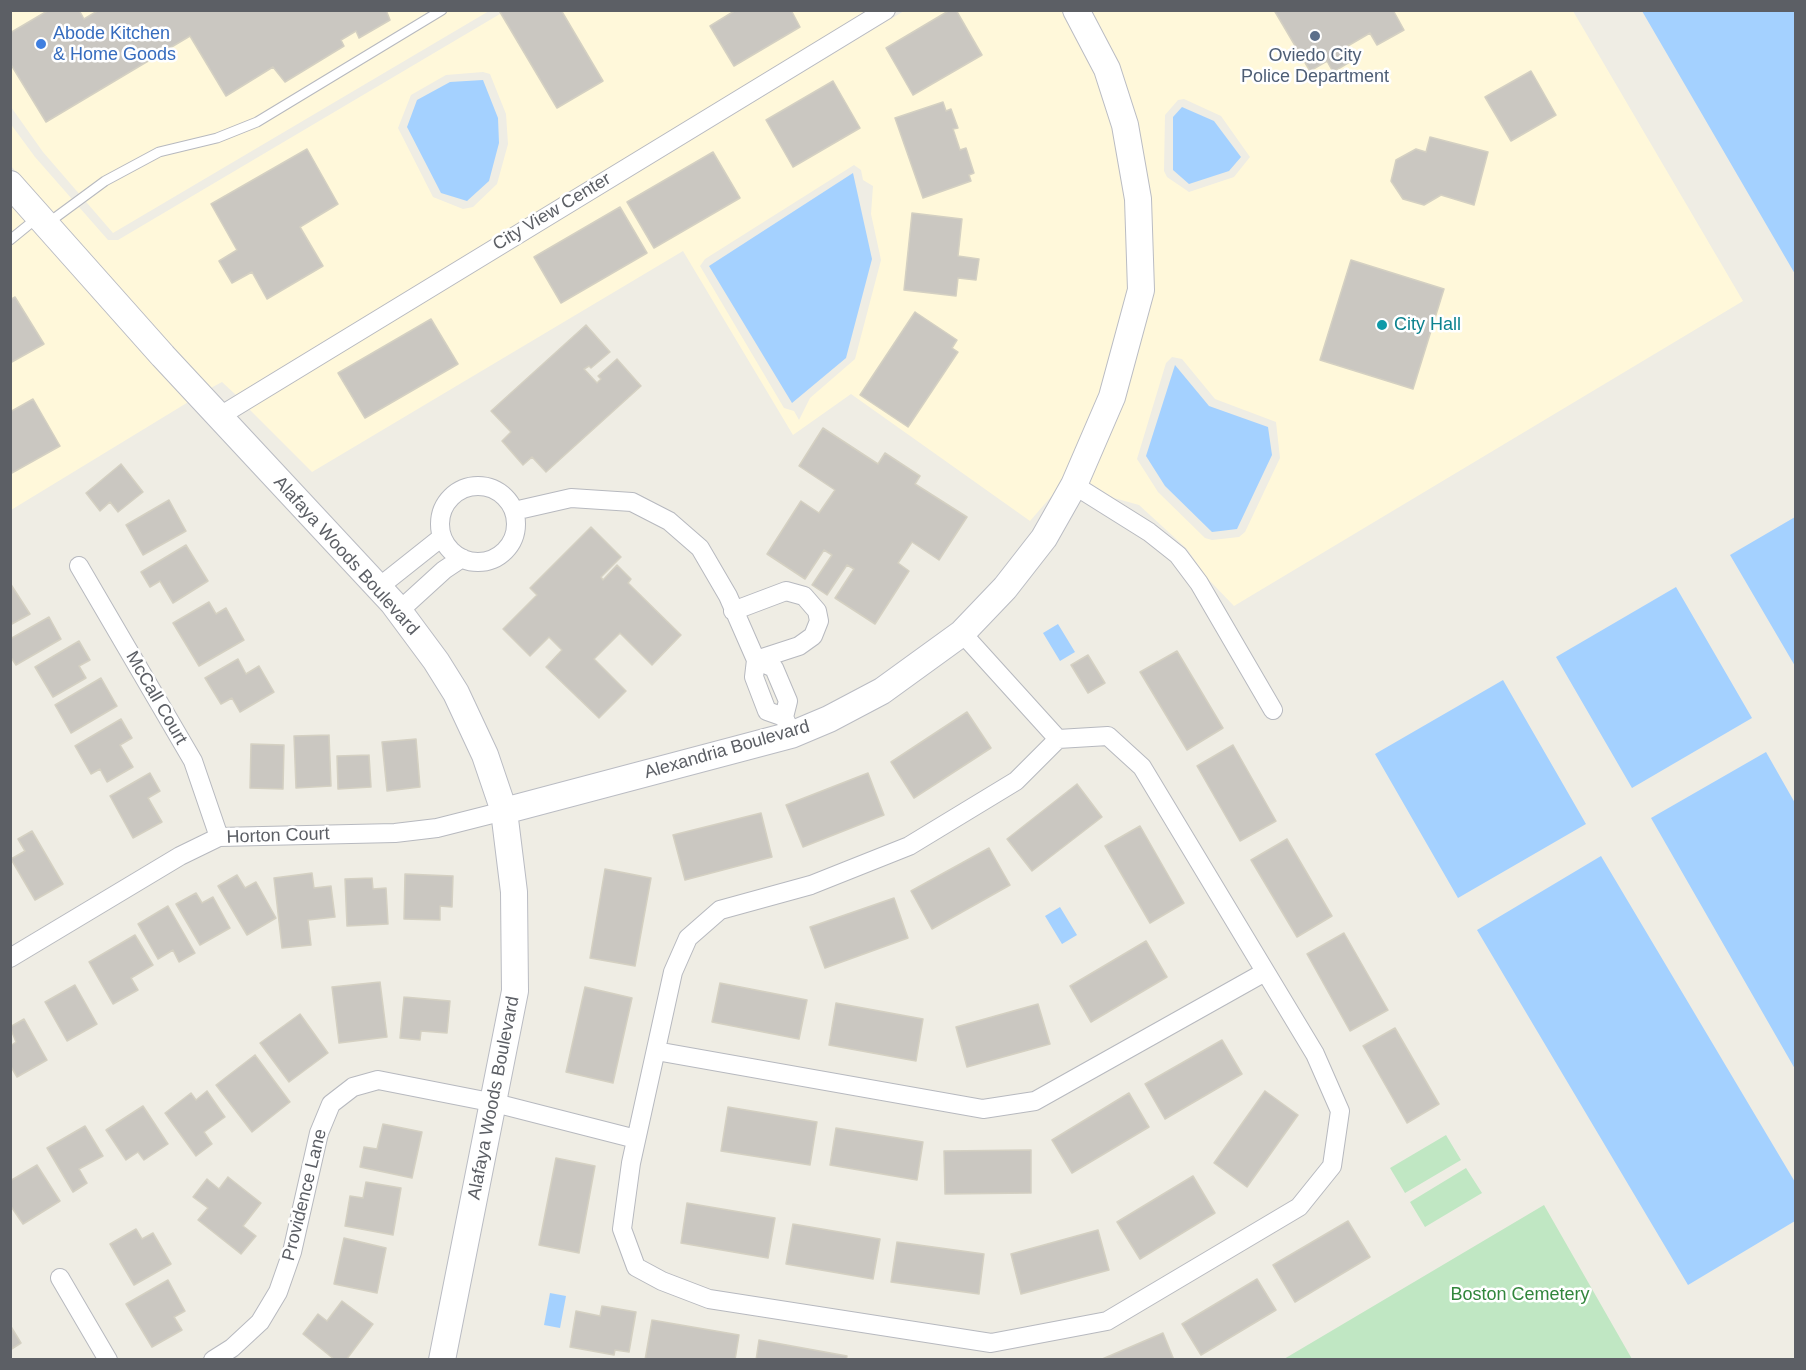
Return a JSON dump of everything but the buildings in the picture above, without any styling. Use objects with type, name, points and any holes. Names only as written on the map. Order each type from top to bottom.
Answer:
[{"type":"street","name":"City View Center","points":[[220,416],[886,10]]},
{"type":"street","name":"Alexandria Boulevard","points":[[504,811],[788,726],[829,719],[882,691],[962,633],[1005,588],[1029,558],[1074,485],[1112,397],[1141,290],[1138,199],[1125,125],[1107,69],[1076,10]]},
{"type":"street","name":"Alafaya Woods Boulevard","points":[[10,184],[399,610],[456,693],[485,755],[504,811],[514,892],[517,954],[515,991],[495,1103],[442,1359]]},
{"type":"street","points":[[1074,485],[1149,532],[1178,555],[1198,583],[1273,710]]},
{"type":"street","points":[[480,486],[495,489],[506,498],[514,511],[517,526],[513,540],[504,552],[484,561],[462,558],[450,549],[442,537],[440,522],[444,507],[453,495],[465,488],[480,486]]},
{"type":"street","points":[[514,511],[571,498],[632,502],[669,521],[700,548],[728,596],[756,660],[774,668],[788,701],[788,726]]},
{"type":"street","points":[[379,587],[442,537]]},
{"type":"street","points":[[399,610],[444,570],[462,558]]},
{"type":"street","name":"McCall Court","points":[[78,566],[193,761],[219,837]]},
{"type":"street","points":[[733,611],[786,591],[804,596],[817,611],[819,621],[813,636],[799,646],[756,660]]},
{"type":"street","points":[[962,633],[1058,739]]},
{"type":"street","points":[[1108,736],[1142,767],[1265,972],[1315,1054],[1340,1111],[1332,1166],[1299,1207],[1107,1321],[992,1343],[710,1299],[662,1281],[636,1267],[622,1229],[636,1139],[674,972],[688,938],[720,910],[811,885],[909,846],[1016,781],[1058,739],[1108,736]]},
{"type":"street","name":"Horton Court","points":[[10,958],[180,856],[219,837],[395,833],[437,828],[504,811]]},
{"type":"street","points":[[656,1052],[983,1109],[1035,1101],[1265,972]]},
{"type":"street","name":"Providence Lane","points":[[213,1359],[232,1348],[260,1322],[278,1292],[292,1252],[319,1133],[331,1104],[353,1087],[378,1080],[495,1103],[636,1139]]},
{"type":"street","points":[[60,1278],[108,1359]]},
{"type":"lane","points":[[10,240],[105,181],[159,152],[217,138],[257,122],[442,10]]},
{"type":"shaded area","points":[[10,11],[489,11],[113,233],[43,152],[11,107]]},
{"type":"shaded area","points":[[505,11],[867,11],[236,395],[222,382],[209,389],[11,166],[10,123],[35,157],[108,240],[118,240]],"holes":[[[483,72],[490,74],[506,114],[508,144],[497,184],[473,207],[463,209],[433,197],[398,128],[411,95],[446,75]]]},
{"type":"shaded area","points":[[904,11],[1063,11],[1098,73],[1115,128],[1128,201],[1131,290],[1102,395],[1063,483],[1030,521],[851,394],[793,435],[683,251],[312,472],[249,409]],"holes":[[[854,165],[861,170],[863,180],[873,186],[871,214],[881,260],[855,359],[810,398],[799,420],[794,411],[784,408],[700,266],[705,259]]]},
{"type":"shaded area","points":[[1088,11],[1573,11],[1743,301],[1234,606],[1208,579],[1187,549],[1139,505],[1114,498],[1087,481],[1151,291]],"holes":[[[1184,99],[1221,116],[1250,157],[1234,177],[1189,192],[1167,177],[1164,171],[1165,115],[1178,100]],[[1172,357],[1182,359],[1215,399],[1276,422],[1280,458],[1245,532],[1239,537],[1212,540],[1205,538],[1158,492],[1137,459],[1166,363]]]},
{"type":"shaded area","points":[[10,200],[190,401],[11,510],[10,510]]},
{"type":"green space","points":[[1446,1135],[1461,1160],[1405,1193],[1390,1168]]},
{"type":"green space","points":[[1466,1168],[1482,1193],[1425,1227],[1410,1202]]},
{"type":"green space","name":"Boston Cemetery","points":[[1544,1205],[1632,1359],[1284,1359]]},
{"type":"water","points":[[1642,11],[1795,11],[1795,274]]},
{"type":"water","points":[[483,80],[498,118],[499,143],[489,181],[467,201],[441,193],[407,127],[417,100],[450,82]]},
{"type":"water","points":[[1182,107],[1214,121],[1241,157],[1229,171],[1189,184],[1173,170],[1173,117]]},
{"type":"water","points":[[853,173],[872,259],[846,358],[792,403],[709,266]]},
{"type":"water","points":[[1175,365],[1209,406],[1268,427],[1272,455],[1237,529],[1212,532],[1165,486],[1146,456]]},
{"type":"water","points":[[1795,517],[1795,666],[1730,555]]},
{"type":"water","points":[[1676,587],[1752,718],[1632,788],[1556,657]]},
{"type":"water","points":[[1058,624],[1075,652],[1060,661],[1043,633]]},
{"type":"water","points":[[1503,680],[1586,824],[1458,898],[1375,754]]},
{"type":"water","points":[[1766,752],[1795,803],[1795,1069],[1651,818]]},
{"type":"water","points":[[1601,856],[1795,1182],[1795,1221],[1688,1285],[1477,930]]},
{"type":"water","points":[[1060,907],[1077,935],[1062,944],[1045,916]]},
{"type":"water","points":[[550,1293],[566,1296],[560,1328],[544,1325]]},
{"type":"place","name":"Oviedo City Police Department","points":[[1315,36]]},
{"type":"place","name":"Abode Kitchen & Home Goods","points":[[41,44]]},
{"type":"place","name":"City Hall","points":[[1382,325]]}]
